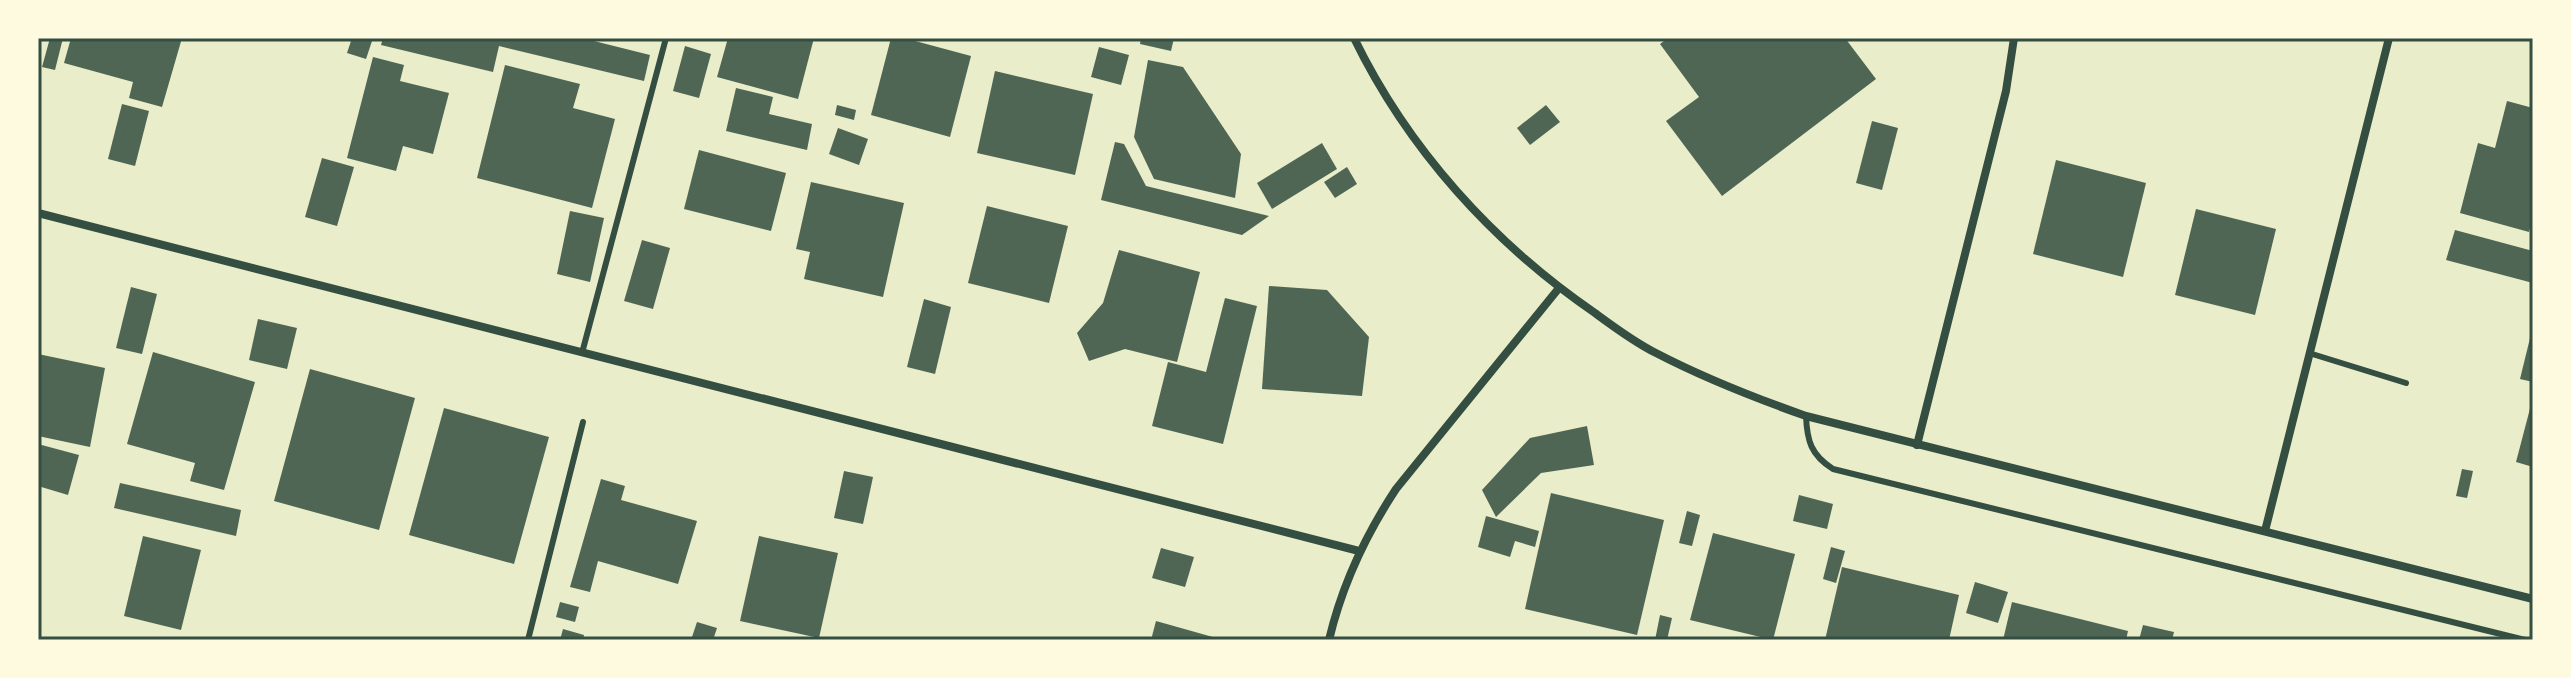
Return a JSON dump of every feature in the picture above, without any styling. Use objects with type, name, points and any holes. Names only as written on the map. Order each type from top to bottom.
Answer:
[{"type":"street","points":[[1354,38],[1370,71],[1409,134],[1454,190],[1559,288],[1653,352],[1740,393],[1806,416],[2533,599]]},
{"type":"street","points":[[1917,445],[2006,91],[2014,38]]},
{"type":"street","points":[[2265,531],[2389,38]]},
{"type":"street","points":[[38,213],[1359,551]]},
{"type":"street","points":[[1329,640],[1359,551],[1396,489],[1559,288]]},
{"type":"lane","points":[[582,353],[666,38]]},
{"type":"lane","points":[[2309,353],[2406,383]]},
{"type":"lane","points":[[1806,416],[1807,436],[1812,450],[1820,461],[1833,469],[2525,640]]},
{"type":"lane","points":[[528,640],[583,422]]},
{"type":"building","points":[[50,38],[63,38],[55,70],[42,67]]},
{"type":"building","points":[[71,38],[182,38],[162,107],[129,98],[133,82],[64,63]]},
{"type":"building","points":[[352,38],[373,38],[366,59],[347,53]]},
{"type":"building","points":[[383,38],[582,38],[650,55],[644,81],[499,46],[493,72],[381,45]]},
{"type":"building","points":[[728,38],[814,38],[798,99],[717,77]]},
{"type":"building","points":[[891,38],[904,38],[971,56],[950,137],[871,115]]},
{"type":"building","points":[[1141,38],[1174,38],[1171,51],[1140,44]]},
{"type":"building","points":[[1668,38],[1845,38],[1876,79],[1722,196],[1666,121],[1699,97],[1660,44]]},
{"type":"building","points":[[685,46],[711,54],[699,98],[673,91]]},
{"type":"building","points":[[1099,47],[1129,55],[1121,85],[1091,77]]},
{"type":"building","points":[[373,57],[404,65],[400,81],[449,93],[433,154],[403,146],[396,171],[347,158]]},
{"type":"building","points":[[1148,60],[1183,67],[1241,154],[1235,198],[1154,179],[1134,137]]},
{"type":"building","points":[[505,65],[580,84],[573,108],[615,119],[592,208],[477,178]]},
{"type":"building","points":[[995,71],[1093,94],[1075,175],[977,153]]},
{"type":"building","points":[[736,88],[773,97],[769,114],[812,124],[807,150],[726,131]]},
{"type":"building","points":[[2507,101],[2533,108],[2533,216],[2529,232],[2460,213],[2478,143],[2495,148]]},
{"type":"building","points":[[122,104],[149,111],[135,166],[108,159]]},
{"type":"building","points":[[837,105],[856,110],[854,120],[835,115]]},
{"type":"building","points":[[1546,105],[1560,122],[1530,145],[1517,128]]},
{"type":"building","points":[[1872,121],[1898,128],[1882,190],[1856,183]]},
{"type":"building","points":[[838,128],[868,139],[859,165],[829,154]]},
{"type":"building","points":[[1115,142],[1124,144],[1146,186],[1269,216],[1242,235],[1101,200]]},
{"type":"building","points":[[1322,143],[1337,169],[1272,209],[1257,183]]},
{"type":"building","points":[[699,150],[786,173],[771,231],[684,209]]},
{"type":"building","points":[[322,158],[354,167],[337,226],[305,217]]},
{"type":"building","points":[[2056,160],[2146,183],[2123,277],[2033,254]]},
{"type":"building","points":[[1347,167],[1357,184],[1335,198],[1324,182]]},
{"type":"building","points":[[811,182],[904,203],[883,297],[804,279],[810,252],[796,249]]},
{"type":"building","points":[[987,206],[1068,226],[1049,303],[968,283]]},
{"type":"building","points":[[2196,209],[2276,229],[2255,315],[2175,295]]},
{"type":"building","points":[[570,211],[604,218],[590,282],[557,274]]},
{"type":"building","points":[[2455,230],[2533,251],[2533,283],[2446,260]]},
{"type":"building","points":[[642,240],[670,248],[653,309],[624,301]]},
{"type":"building","points":[[1119,250],[1200,272],[1177,362],[1125,349],[1089,361],[1077,333],[1103,303]]},
{"type":"building","points":[[1269,286],[1327,290],[1369,337],[1362,396],[1262,389]]},
{"type":"building","points":[[131,287],[157,294],[142,354],[116,348]]},
{"type":"building","points":[[1225,298],[1257,306],[1223,444],[1152,426],[1168,362],[1206,372]]},
{"type":"building","points":[[924,299],[951,307],[935,374],[907,367]]},
{"type":"building","points":[[258,319],[297,328],[287,369],[249,360]]},
{"type":"building","points":[[2533,330],[2533,382],[2520,379]]},
{"type":"building","points":[[153,352],[255,382],[224,490],[190,481],[195,463],[127,444]]},
{"type":"building","points":[[38,354],[105,368],[90,447],[38,436]]},
{"type":"building","points":[[310,369],[415,398],[379,530],[274,501]]},
{"type":"building","points":[[2533,401],[2533,467],[2516,462]]},
{"type":"building","points":[[444,408],[549,437],[514,564],[409,535]]},
{"type":"building","points":[[1587,426],[1594,465],[1541,473],[1496,517],[1482,490],[1530,438]]},
{"type":"building","points":[[38,444],[79,455],[68,495],[38,486]]},
{"type":"building","points":[[2462,469],[2473,471],[2467,498],[2456,496]]},
{"type":"building","points":[[844,471],[873,477],[863,524],[834,518]]},
{"type":"building","points":[[601,479],[625,486],[621,500],[697,521],[678,584],[598,561],[590,592],[570,587]]},
{"type":"building","points":[[120,483],[241,510],[236,536],[114,508]]},
{"type":"building","points":[[1551,493],[1664,520],[1637,635],[1525,609]]},
{"type":"building","points":[[1799,495],[1833,504],[1827,529],[1793,521]]},
{"type":"building","points":[[1687,511],[1700,515],[1692,546],[1679,543]]},
{"type":"building","points":[[1486,516],[1539,531],[1535,547],[1515,541],[1510,557],[1478,547]]},
{"type":"building","points":[[1713,533],[1795,554],[1773,640],[1690,620]]},
{"type":"building","points":[[143,536],[201,550],[181,630],[124,616]]},
{"type":"building","points":[[759,536],[838,553],[819,638],[740,621]]},
{"type":"building","points":[[1831,547],[1845,551],[1836,583],[1823,579]]},
{"type":"building","points":[[1161,548],[1194,557],[1185,587],[1152,578]]},
{"type":"building","points":[[1842,567],[1959,595],[1949,640],[1825,640]]},
{"type":"building","points":[[1975,582],[2008,592],[1998,623],[1966,613]]},
{"type":"building","points":[[560,602],[579,607],[575,622],[556,617]]},
{"type":"building","points":[[2012,602],[2128,631],[2126,640],[2003,640]]},
{"type":"building","points":[[1660,615],[1672,618],[1667,640],[1655,640]]},
{"type":"building","points":[[1156,621],[1220,639],[1220,640],[1151,640]]},
{"type":"building","points":[[697,622],[717,628],[713,640],[691,640]]},
{"type":"building","points":[[2143,625],[2174,632],[2172,640],[2139,640]]},
{"type":"building","points":[[563,629],[584,635],[583,640],[560,640]]}]
